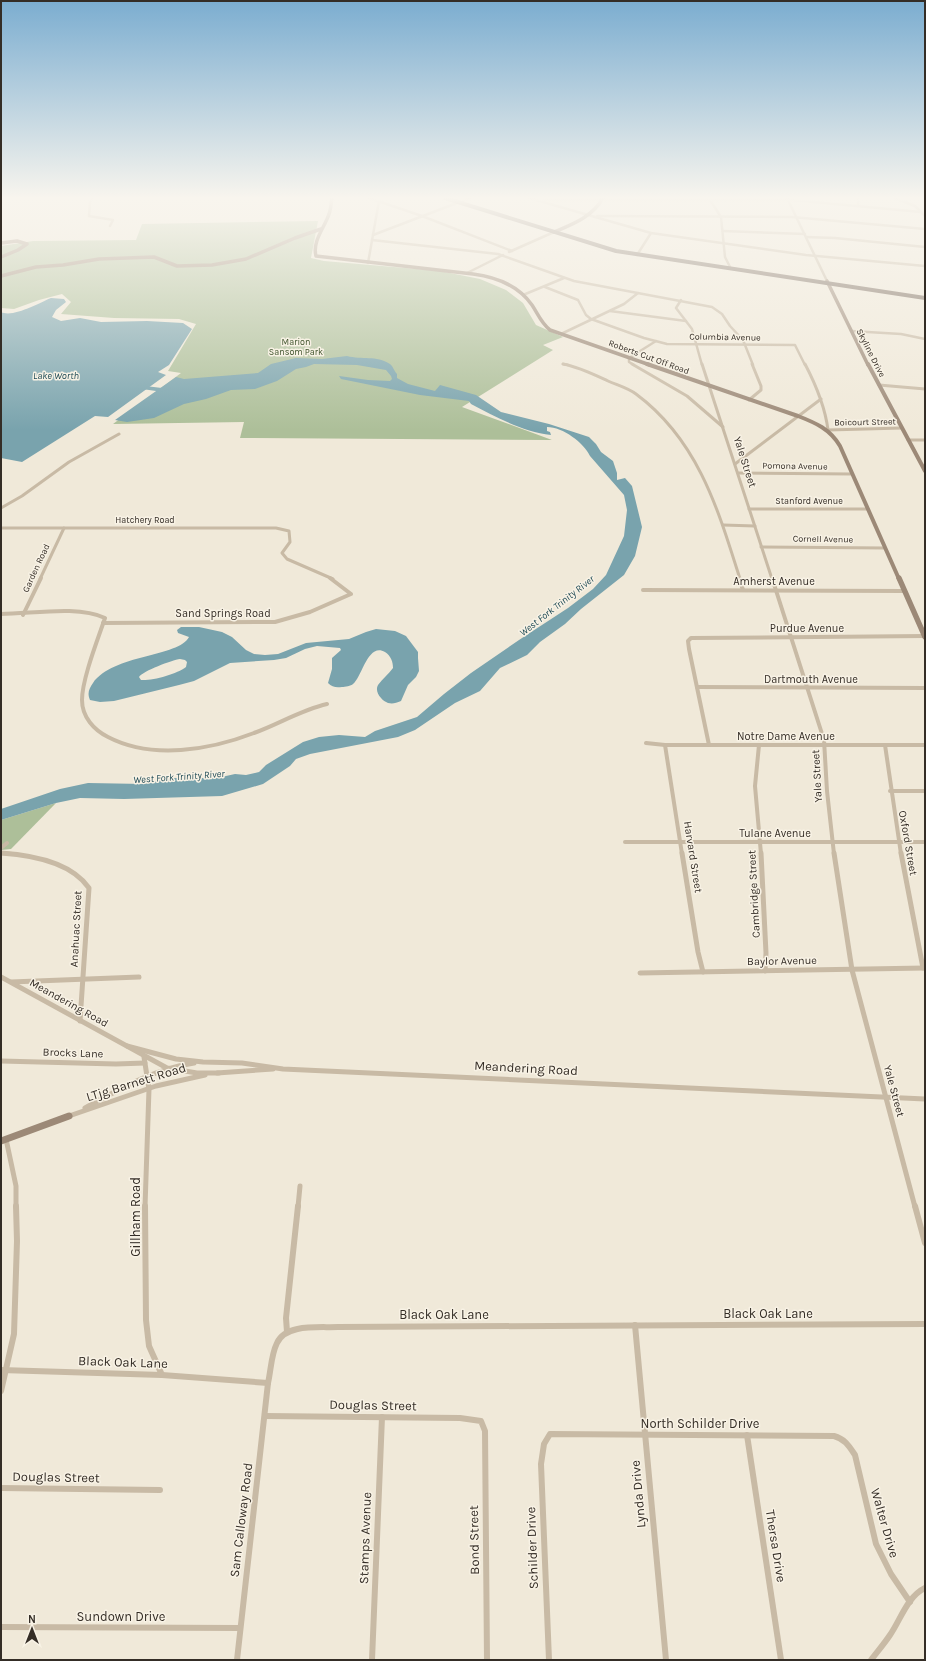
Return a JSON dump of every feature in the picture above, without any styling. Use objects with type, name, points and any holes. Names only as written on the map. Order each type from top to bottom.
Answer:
[{"type":"main road","points":[[779,276],[925,297]]},
{"type":"street","name":"Roberts Cut Off Road","points":[[482,276],[496,278],[523,295],[531,303],[542,323],[550,330],[798,416],[828,430],[836,438],[925,637]]},
{"type":"street","points":[[557,276],[638,293],[707,305],[719,311],[746,344],[761,386],[762,390],[749,400]]},
{"type":"street","name":"Skyline Drive","points":[[824,276],[851,331],[925,471]]},
{"type":"street","points":[[523,295],[546,287],[564,278]]},
{"type":"street","points":[[546,287],[578,300],[586,315],[591,319]]},
{"type":"street","points":[[561,334],[629,301],[638,293]]},
{"type":"street","name":"Yale Street","points":[[681,300],[676,308],[692,329],[708,386],[724,428],[825,745],[827,792],[852,970],[925,1243]]},
{"type":"street","points":[[610,310],[686,321]]},
{"type":"street","name":"Columbia Avenue","points":[[591,319],[667,344],[795,345],[821,399]]},
{"type":"street","points":[[851,331],[894,333],[925,339]]},
{"type":"street","points":[[655,341],[629,358],[628,362],[687,396],[724,428]]},
{"type":"street","points":[[563,364],[573,365],[635,393],[670,424],[702,473],[723,525],[743,590]]},
{"type":"street","points":[[879,385],[925,388]]},
{"type":"street","points":[[735,464],[821,399],[828,420],[828,430]]},
{"type":"street","name":"Boicourt Street","points":[[828,430],[902,428]]},
{"type":"street","points":[[1,508],[22,496],[69,462],[119,434]]},
{"type":"street","points":[[908,440],[925,440]]},
{"type":"street","name":"Pomona Avenue","points":[[738,472],[851,474]]},
{"type":"street","name":"Stanford Avenue","points":[[749,508],[868,509]]},
{"type":"street","points":[[723,525],[755,526]]},
{"type":"street","name":"Hatchery Road","points":[[1,528],[256,527],[276,528],[289,531]]},
{"type":"street","name":"Garden Road","points":[[23,615],[64,528]]},
{"type":"street","name":"Sand Springs Road","points":[[104,623],[275,622],[310,612],[351,594],[333,579],[286,559],[282,553],[290,542],[289,531]]},
{"type":"street","name":"Cornell Avenue","points":[[761,547],[885,548]]},
{"type":"street","name":"Amherst Avenue","points":[[643,590],[904,591]]},
{"type":"street","points":[[1,614],[23,615],[53,612],[86,612],[102,615],[106,618],[81,698],[83,711],[98,731],[116,741],[131,746],[152,749],[206,746],[252,734],[313,706],[327,704]]},
{"type":"street","name":"Purdue Avenue","points":[[697,687],[688,641],[694,638],[925,637]]},
{"type":"street","points":[[697,687],[709,745]]},
{"type":"street","name":"Dartmouth Avenue","points":[[697,687],[925,688]]},
{"type":"street","name":"Notre Dame Avenue","points":[[646,743],[665,745],[925,745]]},
{"type":"street","name":"Harvard Street","points":[[665,745],[698,952],[703,972]]},
{"type":"street","name":"Cambridge Street","points":[[759,745],[755,786],[763,873],[766,953],[765,971]]},
{"type":"street","name":"Oxford Street","points":[[885,745],[898,842],[924,968]]},
{"type":"street","points":[[890,791],[925,791]]},
{"type":"street","name":"Tulane Avenue","points":[[625,842],[925,842]]},
{"type":"street","points":[[1,848],[7,843]]},
{"type":"street","name":"Anahuac Street","points":[[1,853],[26,855],[54,863],[87,882],[89,888],[80,1021]]},
{"type":"street","name":"Baylor Avenue","points":[[640,972],[924,968]]},
{"type":"street","name":"Meandering Road","points":[[1,977],[167,1068],[197,1073],[219,1073]]},
{"type":"street","points":[[9,982],[139,978]]},
{"type":"street","name":"Meandering Road","points":[[127,1046],[176,1059],[283,1069],[925,1099]]},
{"type":"street","name":"Gillham Road","points":[[144,1056],[149,1089],[145,1218],[146,1320],[149,1346],[162,1375]]},
{"type":"street","name":"Brocks Lane","points":[[1,1061],[145,1064]]},
{"type":"street","name":"LTjg Barnett Road","points":[[69,1116],[147,1075],[167,1068],[203,1062]]},
{"type":"street","name":"LTjg Barnett Road","points":[[4,1140],[149,1089],[188,1078],[219,1073],[283,1069]]},
{"type":"street","points":[[1,1390],[4,1370],[14,1334],[17,1240],[16,1186],[4,1140]]},
{"type":"street","points":[[268,1383],[278,1340],[287,1332],[286,1318],[300,1186]]},
{"type":"street","name":"Black Oak Lane","points":[[287,1332],[308,1328],[338,1327],[925,1324]]},
{"type":"street","name":"Lynda Drive","points":[[634,1325],[666,1660]]},
{"type":"street","name":"Black Oak Lane","points":[[4,1370],[162,1375],[268,1383]]},
{"type":"street","name":"Sam Calloway Road","points":[[236,1660],[268,1383]]},
{"type":"street","name":"Douglas Street","points":[[265,1416],[460,1418],[481,1421]]},
{"type":"street","name":"Stamps Avenue","points":[[372,1660],[382,1417]]},
{"type":"street","name":"Bond Street","points":[[481,1421],[484,1431],[487,1660]]},
{"type":"street","name":"North Schilder Drive","points":[[548,1436],[550,1434],[834,1436],[843,1438],[849,1445]]},
{"type":"street","name":"Thersa Drive","points":[[747,1435],[781,1660]]},
{"type":"street","name":"Schilder Drive","points":[[548,1436],[542,1445],[541,1464],[549,1660]]},
{"type":"street","name":"Walter Drive","points":[[849,1445],[854,1455],[876,1544],[881,1558],[888,1572],[910,1602]]},
{"type":"street","name":"Douglas Street","points":[[1,1488],[160,1490]]},
{"type":"street","points":[[871,1660],[890,1634],[910,1602],[921,1589],[925,1588]]},
{"type":"street","name":"Sundown Drive","points":[[1,1627],[240,1628]]},
{"type":"green space","name":"Marion Sansom Park","points":[[1,276],[463,276],[480,279],[506,290],[523,303],[536,325],[563,337],[543,345],[553,350],[462,407],[552,440],[240,438],[244,422],[113,424],[181,373],[168,371],[196,324],[179,319],[114,318],[61,314],[71,302],[62,294],[14,309],[1,308]]},
{"type":"green space","points":[[56,803],[11,849],[1,850],[1,820]]},
{"type":"water","name":"Lake Worth","points":[[51,298],[64,299],[66,302],[56,310],[52,317],[61,321],[80,318],[101,322],[147,321],[183,323],[192,329],[169,365],[158,372],[166,375],[108,417],[95,416],[22,462],[1,458],[1,312],[19,312]]},
{"type":"water","points":[[347,356],[385,361],[392,366],[397,374],[397,378],[408,384],[435,391],[440,385],[476,395],[501,412],[549,424],[589,437],[601,452],[613,461],[617,473],[617,480],[625,478],[632,486],[642,527],[635,556],[624,575],[581,609],[565,624],[540,642],[527,655],[500,668],[480,691],[455,703],[415,730],[398,737],[310,754],[296,759],[290,766],[263,784],[222,796],[124,799],[80,798],[56,803],[1,820],[1,809],[60,789],[88,783],[144,784],[171,778],[217,778],[235,774],[246,775],[259,772],[266,765],[303,742],[319,737],[339,735],[365,737],[375,731],[417,717],[471,673],[568,608],[593,589],[606,575],[624,536],[627,510],[624,495],[578,441],[566,433],[553,428],[547,427],[547,431],[550,432],[551,435],[530,431],[500,419],[471,404],[469,401],[420,395],[341,379],[339,376],[390,381],[392,379],[391,376],[386,370],[357,365],[314,364],[296,369],[277,381],[255,389],[231,390],[206,399],[184,404],[154,418],[127,422],[115,420],[176,377],[184,379],[258,373],[271,364],[296,358],[322,359]]},
{"type":"water","points":[[181,627],[199,627],[222,632],[232,637],[246,650],[254,654],[265,655],[278,654],[306,643],[349,639],[376,629],[395,631],[406,636],[418,652],[419,671],[416,677],[408,685],[401,701],[388,703],[381,698],[377,688],[393,668],[389,655],[379,650],[374,652],[366,662],[353,684],[346,687],[336,687],[328,683],[332,669],[332,658],[341,650],[340,648],[317,646],[305,649],[286,658],[230,663],[194,681],[114,701],[100,702],[90,700],[90,687],[102,674],[115,666],[173,649],[183,644],[189,637],[178,633],[177,630]],"holes":[[[180,659],[187,662],[186,667],[182,670],[158,678],[146,680],[141,680],[139,677],[146,672],[165,664]]]},
{"type":"waterway","name":"West Fork Trinity River","points":[[137,387],[163,390],[169,387]]}]
